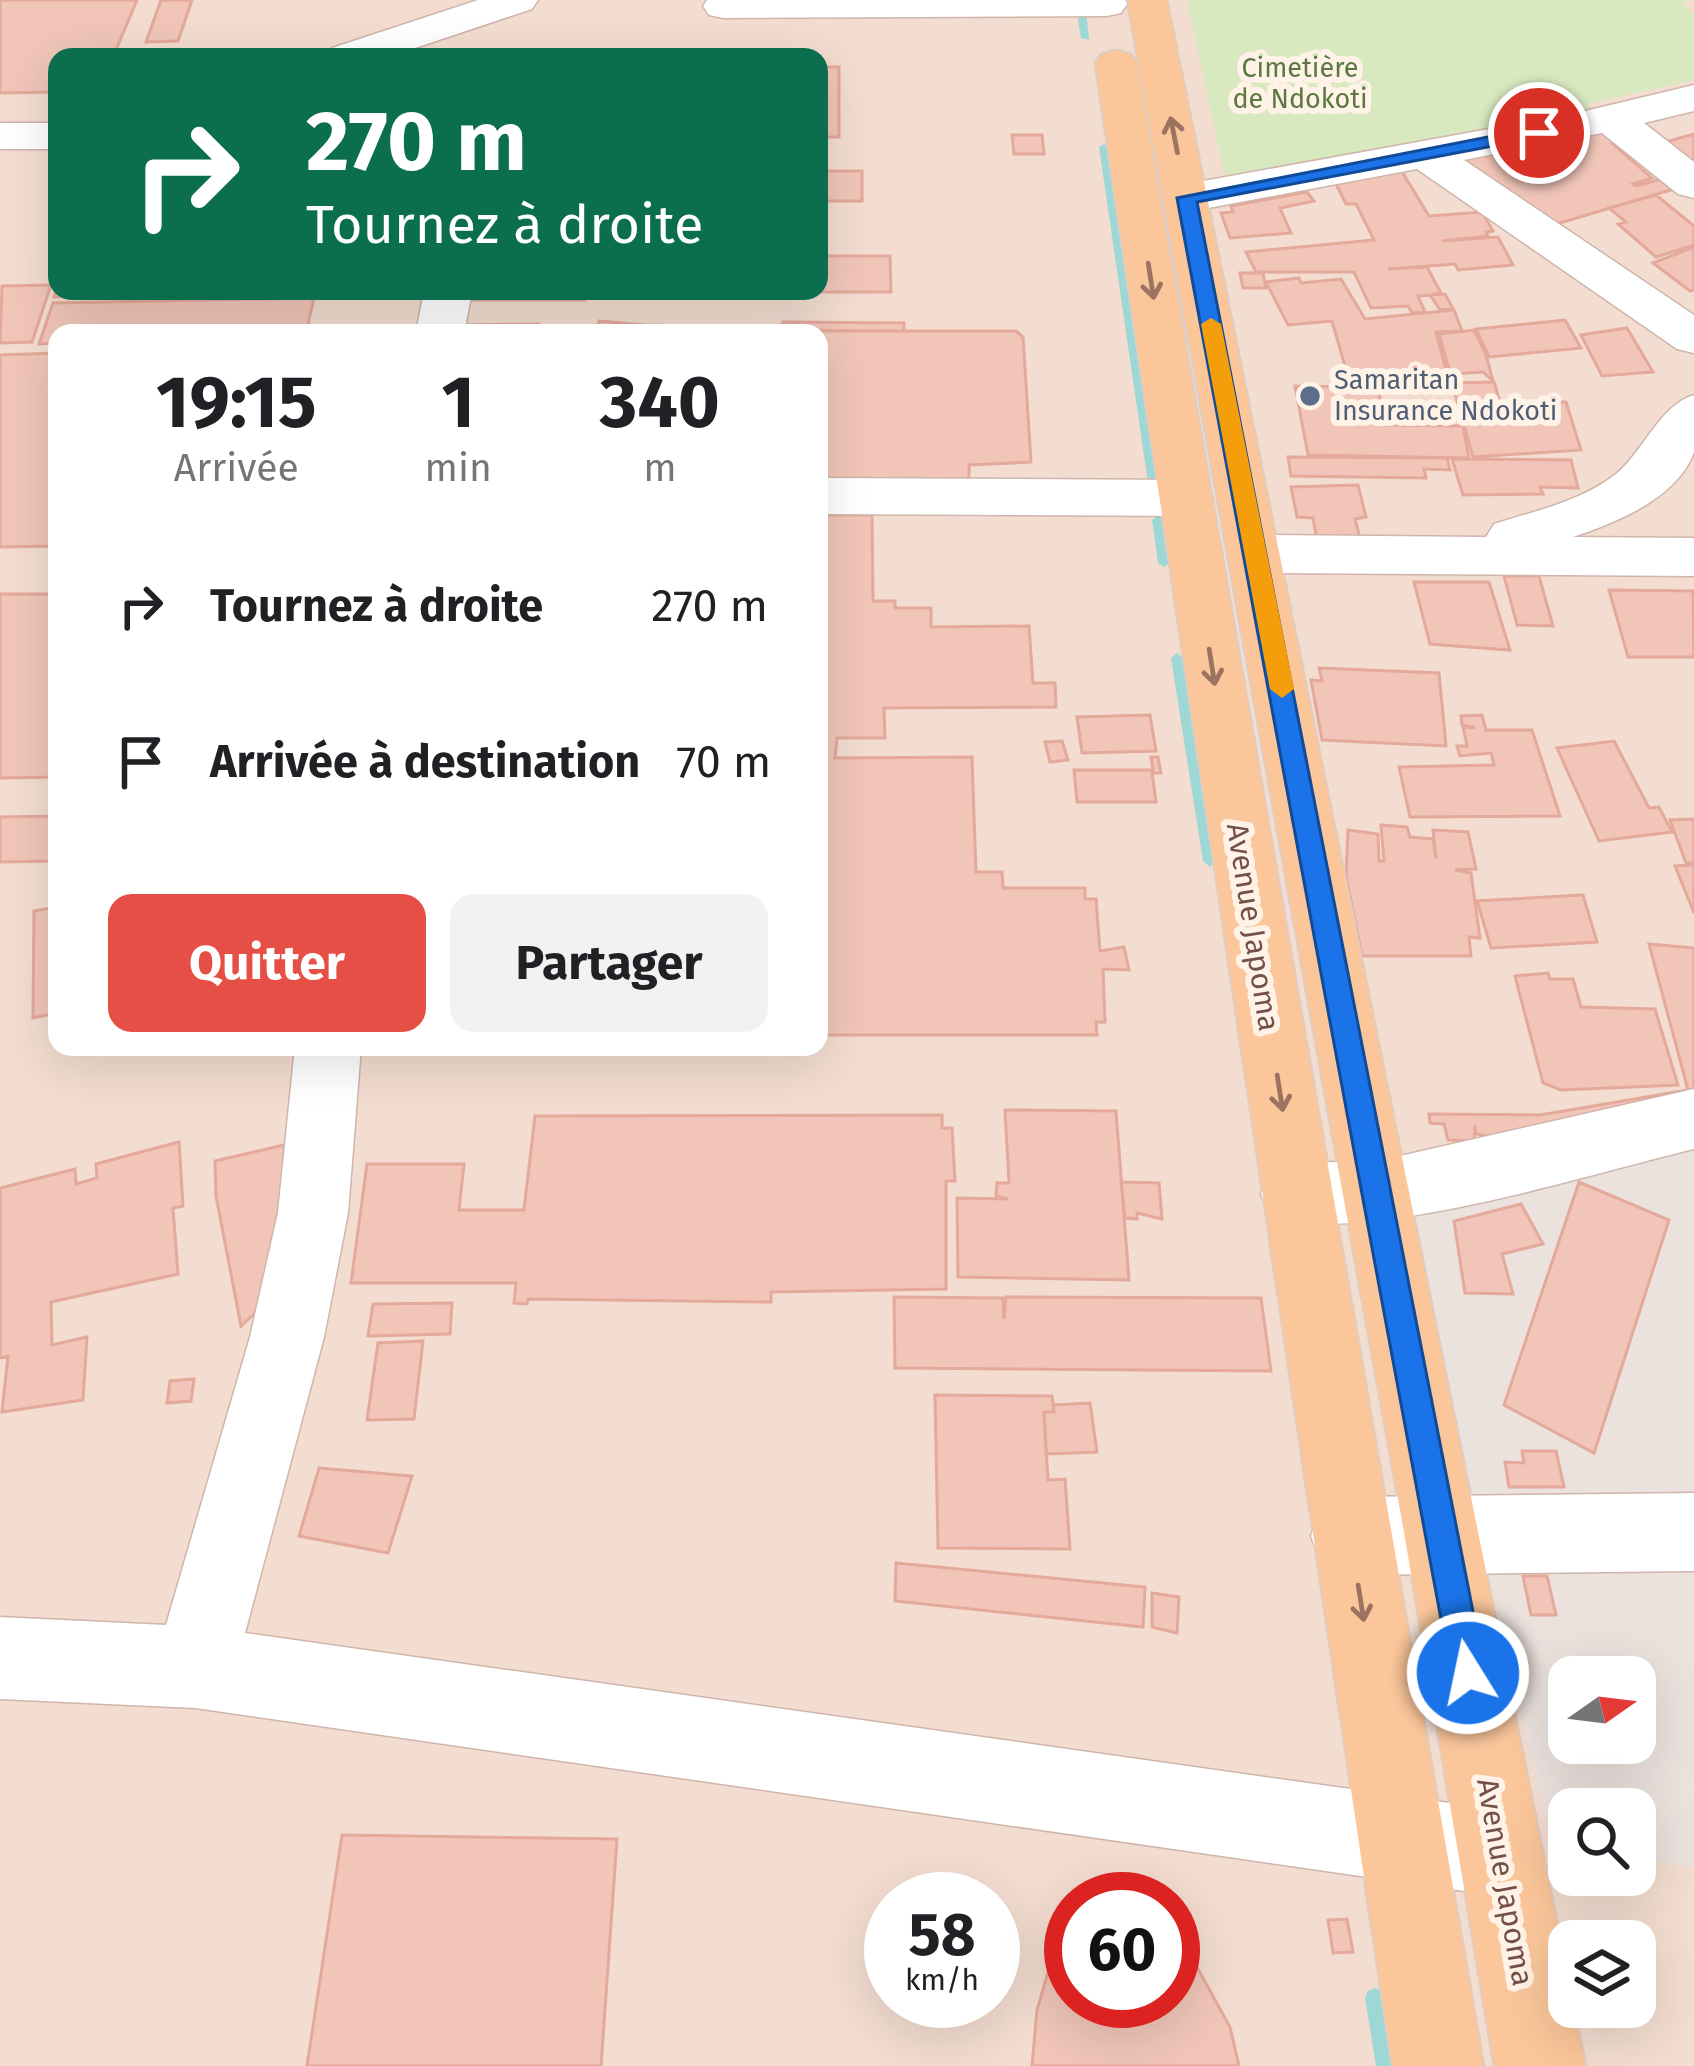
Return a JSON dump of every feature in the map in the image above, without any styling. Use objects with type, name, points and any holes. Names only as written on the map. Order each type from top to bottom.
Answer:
[{"type":"main road","name":"Avenue Japoma","points":[[1120,2],[1187,198],[1444,1538],[1540,2066]]},
{"type":"main road","name":"Avenue Japoma","points":[[1120,2],[1185,498],[1438,2066]]},
{"type":"street","points":[[722,6],[1120,2]]},
{"type":"street","points":[[374,48],[510,3]]},
{"type":"street","points":[[495,48],[510,3]]},
{"type":"street","points":[[1694,82],[1569,112],[1594,122],[1694,184]]},
{"type":"street","points":[[1187,198],[1594,122],[1694,98]]},
{"type":"street","points":[[0,136],[48,136]]},
{"type":"street","points":[[1425,154],[1694,338]]},
{"type":"street","points":[[1456,555],[1619,503],[1665,458],[1694,412]]},
{"type":"street","points":[[828,496],[1185,498]]},
{"type":"street","points":[[1256,554],[1694,557]]},
{"type":"street","points":[[194,1667],[287,1336],[313,1213],[327,1056]]},
{"type":"street","points":[[1296,1194],[1378,1192],[1694,1119]]},
{"type":"street","points":[[1350,1536],[1694,1532]]},
{"type":"street","points":[[0,1658],[194,1667],[1401,1844],[1499,1853]]},
{"type":"shaded area","points":[[0,0],[1694,0],[1694,2066],[0,2066]]},
{"type":"shaded area","points":[[1694,1119],[1694,1869],[1656,1859],[1656,1788],[1548,1788],[1548,1831],[1401,1186]]},
{"type":"green space","name":"Cimetière de Ndokoti","points":[[1187,0],[1693,0],[1682,3],[1694,15],[1694,80],[1591,103],[1580,119],[1227,187]]},
{"type":"building","points":[[0,0],[137,0],[117,48],[48,48],[48,92],[0,93]]},
{"type":"building","points":[[161,0],[192,0],[178,41],[146,42]]},
{"type":"building","points":[[828,67],[839,67],[839,137],[828,137]]},
{"type":"building","points":[[1606,128],[1621,143],[1613,144],[1652,178],[1633,184],[1662,179],[1674,189],[1546,227],[1454,161]]},
{"type":"building","points":[[1694,134],[1694,168],[1662,143]]},
{"type":"building","points":[[1012,135],[1042,135],[1044,154],[1014,154]]},
{"type":"building","points":[[1401,170],[1429,216],[1482,212],[1493,231],[1486,232],[1488,236],[1442,241],[1498,237],[1513,265],[1458,270],[1455,264],[1388,269],[1427,267],[1441,293],[1431,295],[1445,294],[1453,309],[1440,310],[1430,295],[1418,296],[1425,312],[1412,313],[1408,306],[1371,308],[1354,272],[1256,272],[1246,252],[1374,240],[1356,204],[1346,204],[1336,184]]},
{"type":"building","points":[[828,171],[862,171],[862,201],[828,201]]},
{"type":"building","points":[[1307,192],[1314,201],[1280,208],[1291,233],[1230,238],[1221,213],[1233,212],[1231,206]]},
{"type":"building","points":[[1656,195],[1694,226],[1694,245],[1656,257],[1618,224],[1626,222],[1609,208]]},
{"type":"building","points":[[1694,247],[1694,290],[1690,291],[1653,263]]},
{"type":"building","points":[[828,256],[890,256],[891,292],[828,292]]},
{"type":"building","points":[[1240,273],[1263,273],[1266,288],[1243,288]]},
{"type":"building","points":[[1299,278],[1301,283],[1341,279],[1365,319],[1454,310],[1462,331],[1436,332],[1450,385],[1377,387],[1387,425],[1463,426],[1469,458],[1308,455],[1295,386],[1351,387],[1332,321],[1288,325],[1266,282]]},
{"type":"building","points":[[48,285],[32,342],[0,343],[2,286]]},
{"type":"building","points":[[314,300],[308,324],[48,324],[48,344],[39,344],[53,303]]},
{"type":"building","points":[[1565,320],[1581,348],[1489,357],[1476,329]]},
{"type":"building","points":[[904,323],[904,331],[828,330],[828,324],[783,324]]},
{"type":"building","points":[[1627,328],[1653,372],[1602,376],[1581,335]]},
{"type":"building","points":[[1474,330],[1493,381],[1483,372],[1453,374],[1448,366],[1439,334]]},
{"type":"building","points":[[828,331],[1016,331],[1023,337],[1031,462],[969,465],[969,481],[828,480]]},
{"type":"building","points":[[48,353],[48,546],[0,547],[0,355]]},
{"type":"building","points":[[1494,382],[1500,402],[1566,402],[1581,450],[1473,457],[1452,383]]},
{"type":"building","points":[[1288,457],[1447,458],[1450,470],[1424,469],[1426,478],[1291,476]]},
{"type":"building","points":[[1452,459],[1571,460],[1578,488],[1540,487],[1543,494],[1463,495]]},
{"type":"building","points":[[1358,485],[1366,517],[1355,519],[1362,546],[1318,546],[1313,518],[1297,517],[1291,487]]},
{"type":"building","points":[[828,515],[872,515],[873,601],[895,601],[895,608],[931,608],[931,627],[1029,626],[1033,683],[1055,683],[1056,707],[884,708],[885,738],[837,738],[835,758],[972,757],[976,872],[1002,872],[1003,888],[1085,888],[1085,899],[1096,899],[1100,951],[1124,947],[1129,970],[1103,969],[1105,1022],[1096,1022],[1097,1035],[828,1035]]},
{"type":"building","points":[[1504,576],[1539,576],[1553,626],[1517,625]]},
{"type":"building","points":[[1414,582],[1489,582],[1510,650],[1430,644]]},
{"type":"building","points":[[1609,590],[1693,591],[1694,657],[1628,657]]},
{"type":"building","points":[[0,594],[48,594],[48,777],[0,778]]},
{"type":"building","points":[[1319,668],[1439,673],[1446,746],[1322,740],[1311,680],[1322,681]]},
{"type":"building","points":[[1150,715],[1156,751],[1082,753],[1077,717]]},
{"type":"building","points":[[1482,715],[1486,730],[1532,730],[1560,816],[1410,817],[1399,767],[1494,765],[1491,753],[1460,756],[1457,746],[1467,746],[1463,727],[1475,728],[1462,725],[1461,716]]},
{"type":"building","points":[[1062,741],[1068,760],[1050,762],[1045,742]]},
{"type":"building","points":[[1614,741],[1649,808],[1659,807],[1672,832],[1599,841],[1557,748]]},
{"type":"building","points":[[1151,757],[1158,757],[1161,773],[1152,773],[1156,802],[1077,802],[1074,770],[1153,770]]},
{"type":"building","points":[[48,816],[48,861],[0,862],[0,817]]},
{"type":"building","points":[[1694,819],[1694,863],[1686,863],[1670,820]]},
{"type":"building","points":[[1381,825],[1407,827],[1410,837],[1433,839],[1436,859],[1433,830],[1468,832],[1476,869],[1455,870],[1471,873],[1480,938],[1469,937],[1471,956],[1362,956],[1346,876],[1348,830],[1378,834],[1379,861],[1384,861]]},
{"type":"building","points":[[1694,865],[1694,913],[1675,866]]},
{"type":"building","points":[[1583,895],[1597,942],[1491,948],[1477,901]]},
{"type":"building","points":[[48,909],[48,1015],[33,1018],[34,911]]},
{"type":"building","points":[[1649,944],[1694,948],[1694,1106],[1502,1138],[1476,1134],[1475,1125],[1474,1141],[1448,1140],[1444,1124],[1430,1123],[1429,1114],[1540,1115],[1688,1090]]},
{"type":"building","points":[[1548,973],[1550,979],[1573,979],[1581,1007],[1655,1009],[1678,1085],[1561,1090],[1543,1083],[1515,976]]},
{"type":"building","points":[[1005,1110],[1116,1111],[1129,1280],[958,1277],[957,1198],[1008,1199],[996,1196],[997,1183],[1009,1183]]},
{"type":"building","points":[[942,1115],[942,1128],[952,1128],[955,1181],[946,1181],[946,1289],[771,1292],[771,1302],[528,1299],[527,1304],[514,1303],[516,1283],[351,1283],[367,1164],[464,1164],[459,1210],[524,1210],[535,1116]]},
{"type":"building","points":[[179,1142],[183,1206],[173,1208],[178,1274],[51,1302],[52,1345],[87,1337],[83,1400],[2,1412],[8,1356],[0,1358],[0,1188],[75,1169],[76,1184],[97,1178],[96,1164]]},
{"type":"building","points":[[284,1145],[285,1285],[241,1326],[216,1196],[215,1161]]},
{"type":"building","points":[[1121,1182],[1159,1183],[1162,1219],[1137,1213],[1137,1219],[1125,1218]]},
{"type":"building","points":[[1579,1182],[1669,1220],[1594,1453],[1504,1405]]},
{"type":"building","points":[[1521,1204],[1543,1244],[1502,1254],[1513,1294],[1465,1293],[1454,1221]]},
{"type":"building","points":[[894,1297],[1003,1298],[1004,1319],[1006,1297],[1261,1298],[1271,1371],[895,1368]]},
{"type":"building","points":[[452,1303],[450,1334],[368,1336],[373,1304]]},
{"type":"building","points":[[423,1341],[414,1419],[367,1420],[378,1343]]},
{"type":"building","points":[[194,1379],[191,1401],[167,1403],[170,1381]]},
{"type":"building","points":[[935,1395],[1052,1396],[1054,1412],[1044,1412],[1048,1480],[1065,1479],[1070,1549],[938,1548]]},
{"type":"building","points":[[1090,1403],[1097,1452],[1046,1454],[1044,1412],[1054,1412],[1053,1405]]},
{"type":"building","points":[[1522,1451],[1556,1451],[1564,1487],[1509,1487],[1505,1462],[1524,1463]]},
{"type":"building","points":[[319,1468],[412,1476],[388,1553],[299,1536]]},
{"type":"building","points":[[896,1563],[1145,1587],[1143,1627],[895,1601]]},
{"type":"building","points":[[1523,1576],[1547,1576],[1556,1615],[1531,1615]]},
{"type":"building","points":[[1152,1593],[1179,1597],[1177,1633],[1152,1627]]},
{"type":"building","points":[[342,1835],[617,1839],[601,2066],[307,2066]]},
{"type":"building","points":[[1347,1919],[1353,1952],[1333,1953],[1328,1920]]},
{"type":"building","points":[[1200,1973],[1230,2027],[1239,2066],[1032,2066],[1044,1986],[1044,2028],[1200,2028]]},
{"type":"waterway","points":[[1080,0],[1086,38]]},
{"type":"waterway","points":[[1104,147],[1154,483]]},
{"type":"waterway","points":[[1158,520],[1164,563]]},
{"type":"waterway","points":[[1177,658],[1210,861]]},
{"type":"waterway","points":[[1375,1998],[1386,2066]]},
{"type":"slow traffic","points":[[1211,324],[1282,689]]},
{"type":"place","name":"Samaritan Insurance Ndokoti","points":[[1310,396]]},
{"type":"route","points":[[1468,1673],[1187,198],[1539,133]]}]
